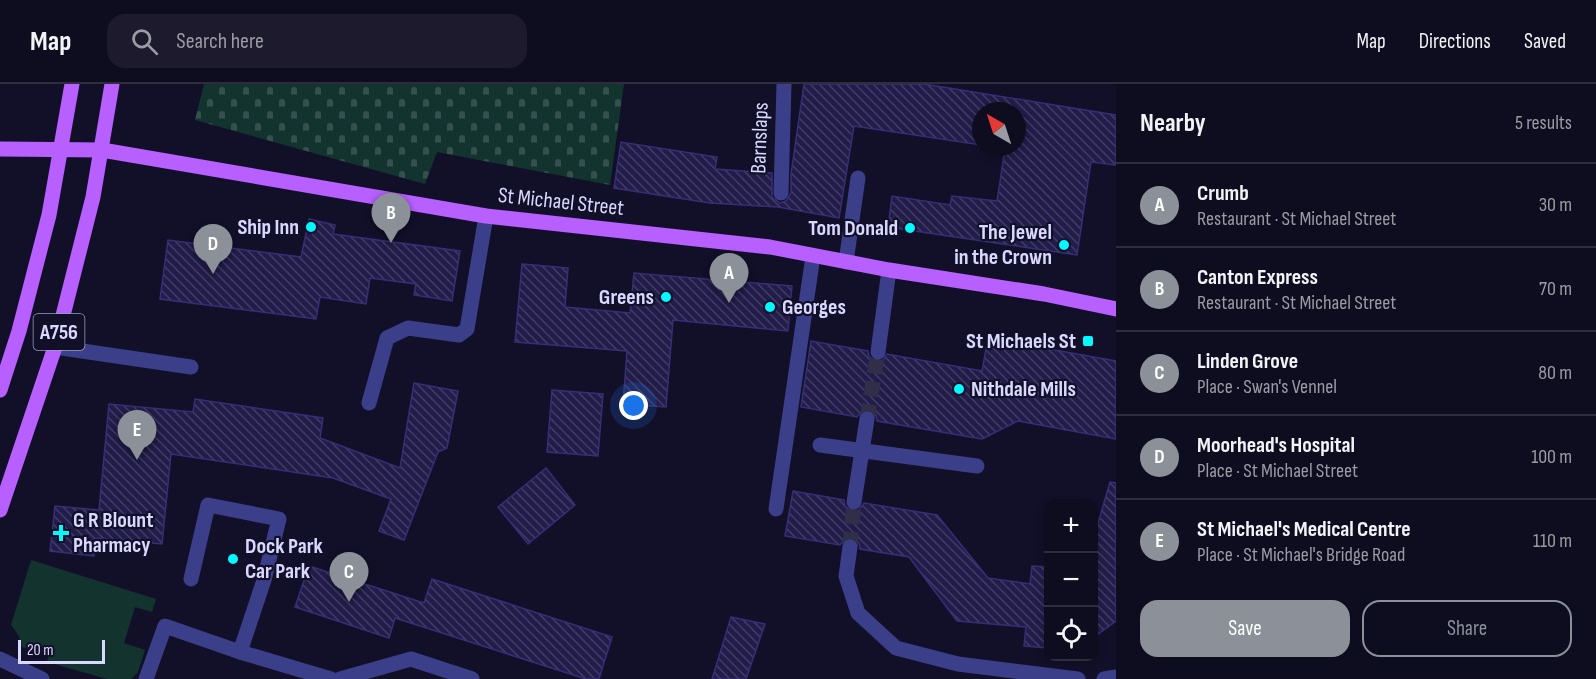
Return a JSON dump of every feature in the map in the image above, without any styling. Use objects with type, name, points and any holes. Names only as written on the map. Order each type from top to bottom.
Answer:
[{"type":"main road","name":"A756","points":[[0,390],[19,332],[49,215],[72,84]]},
{"type":"main road","name":"A756","points":[[0,510],[55,347],[93,197],[112,84]]},
{"type":"main road","name":"St Michael Street","points":[[0,149],[102,150],[486,216],[770,247],[889,270],[1044,294],[1116,309]]},
{"type":"street","name":"Barnslaps","points":[[781,193],[784,84]]},
{"type":"street","points":[[846,262],[858,178]]},
{"type":"street","points":[[369,403],[387,338],[408,328],[459,335],[467,329],[486,216]]},
{"type":"street","points":[[776,509],[813,256]]},
{"type":"street","points":[[878,352],[889,270]]},
{"type":"street","points":[[55,347],[191,368]]},
{"type":"street","points":[[854,502],[867,419]]},
{"type":"street","points":[[820,444],[978,466]]},
{"type":"street","points":[[191,579],[207,505],[279,519],[264,580],[240,652]]},
{"type":"street","points":[[850,547],[846,576],[858,613],[896,648],[958,664],[1078,679]]},
{"type":"street","points":[[146,679],[165,626],[240,652],[331,679]]},
{"type":"street","points":[[340,679],[411,658],[471,679]]},
{"type":"street","points":[[0,659],[42,679]]},
{"type":"street","points":[[1104,679],[1116,677]]},
{"type":"green space","points":[[204,84],[624,84],[610,185],[437,152],[425,184],[195,120]]},
{"type":"green space","points":[[31,560],[156,599],[152,612],[135,607],[124,643],[145,650],[138,672],[131,679],[107,679],[47,662],[49,655],[22,647],[19,636],[11,625]]},
{"type":"building","points":[[804,84],[924,84],[1116,115],[1116,165],[1091,162],[1077,255],[888,227],[892,196],[950,205],[952,196],[997,201],[1004,156],[1026,156],[1026,102],[972,102],[972,144],[854,126],[839,218],[778,207],[710,203],[614,188],[621,142],[717,157],[715,169],[772,173],[772,197],[780,203],[786,201],[791,193],[791,174]]},
{"type":"building","points":[[309,219],[335,225],[333,234],[460,251],[452,301],[414,295],[416,284],[370,278],[366,304],[320,297],[316,319],[160,299],[168,240],[301,257]]},
{"type":"building","points":[[522,264],[568,268],[565,307],[630,313],[634,273],[792,286],[788,331],[673,320],[666,407],[623,404],[627,351],[515,342]]},
{"type":"building","name":"Nithdale Mills","points":[[988,338],[1116,361],[1116,439],[1018,421],[982,439],[877,421],[876,415],[869,410],[863,410],[857,417],[801,407],[811,341],[868,351],[869,356],[876,362],[882,361],[887,354],[982,371]]},
{"type":"building","points":[[414,383],[458,391],[447,448],[438,452],[404,540],[379,531],[391,499],[333,478],[171,454],[162,544],[96,538],[94,556],[50,551],[55,506],[99,510],[109,404],[193,412],[195,399],[323,418],[320,438],[400,468]]},
{"type":"building","points":[[552,390],[603,394],[598,456],[547,452]]},
{"type":"building","points":[[546,468],[575,505],[528,544],[498,507]]},
{"type":"building","points":[[1110,482],[1116,483],[1116,621],[1098,634],[1098,553],[1098,523]]},
{"type":"building","points":[[793,491],[844,500],[845,506],[852,511],[858,511],[864,503],[937,515],[988,578],[1030,584],[1032,566],[1044,567],[1044,648],[1024,646],[1026,627],[957,621],[909,557],[860,549],[859,543],[852,537],[846,538],[840,545],[785,536]]},
{"type":"building","points":[[309,566],[424,603],[432,579],[612,637],[599,679],[586,679],[395,618],[389,638],[295,607]]},
{"type":"building","points":[[731,617],[765,624],[746,679],[712,679]]},
{"type":"tunnel","points":[[867,419],[878,352]]},
{"type":"tunnel","points":[[850,547],[854,502]]},
{"type":"place","name":"Ship Inn","points":[[311,227]]},
{"type":"place","name":"Tom Donald","points":[[910,228]]},
{"type":"place","name":"Canton Express","points":[[391,243]]},
{"type":"place","name":"The Jewel in the Crown","points":[[1064,245]]},
{"type":"place","name":"Moorhead's Hospital","points":[[213,274]]},
{"type":"place","name":"Greens","points":[[666,297]]},
{"type":"place","name":"Crumb","points":[[729,303]]},
{"type":"place","name":"Georges","points":[[770,307]]},
{"type":"place","name":"St Michaels St","points":[[1088,341]]},
{"type":"place","name":"Nithdale Mills","points":[[959,389]]},
{"type":"place","name":"St Michael's Medical Centre","points":[[137,460]]},
{"type":"place","name":"G R Blount Pharmacy","points":[[61,533]]},
{"type":"place","name":"Dock Park Car Park","points":[[233,559]]},
{"type":"place","name":"Linden Grove","points":[[349,602]]}]
